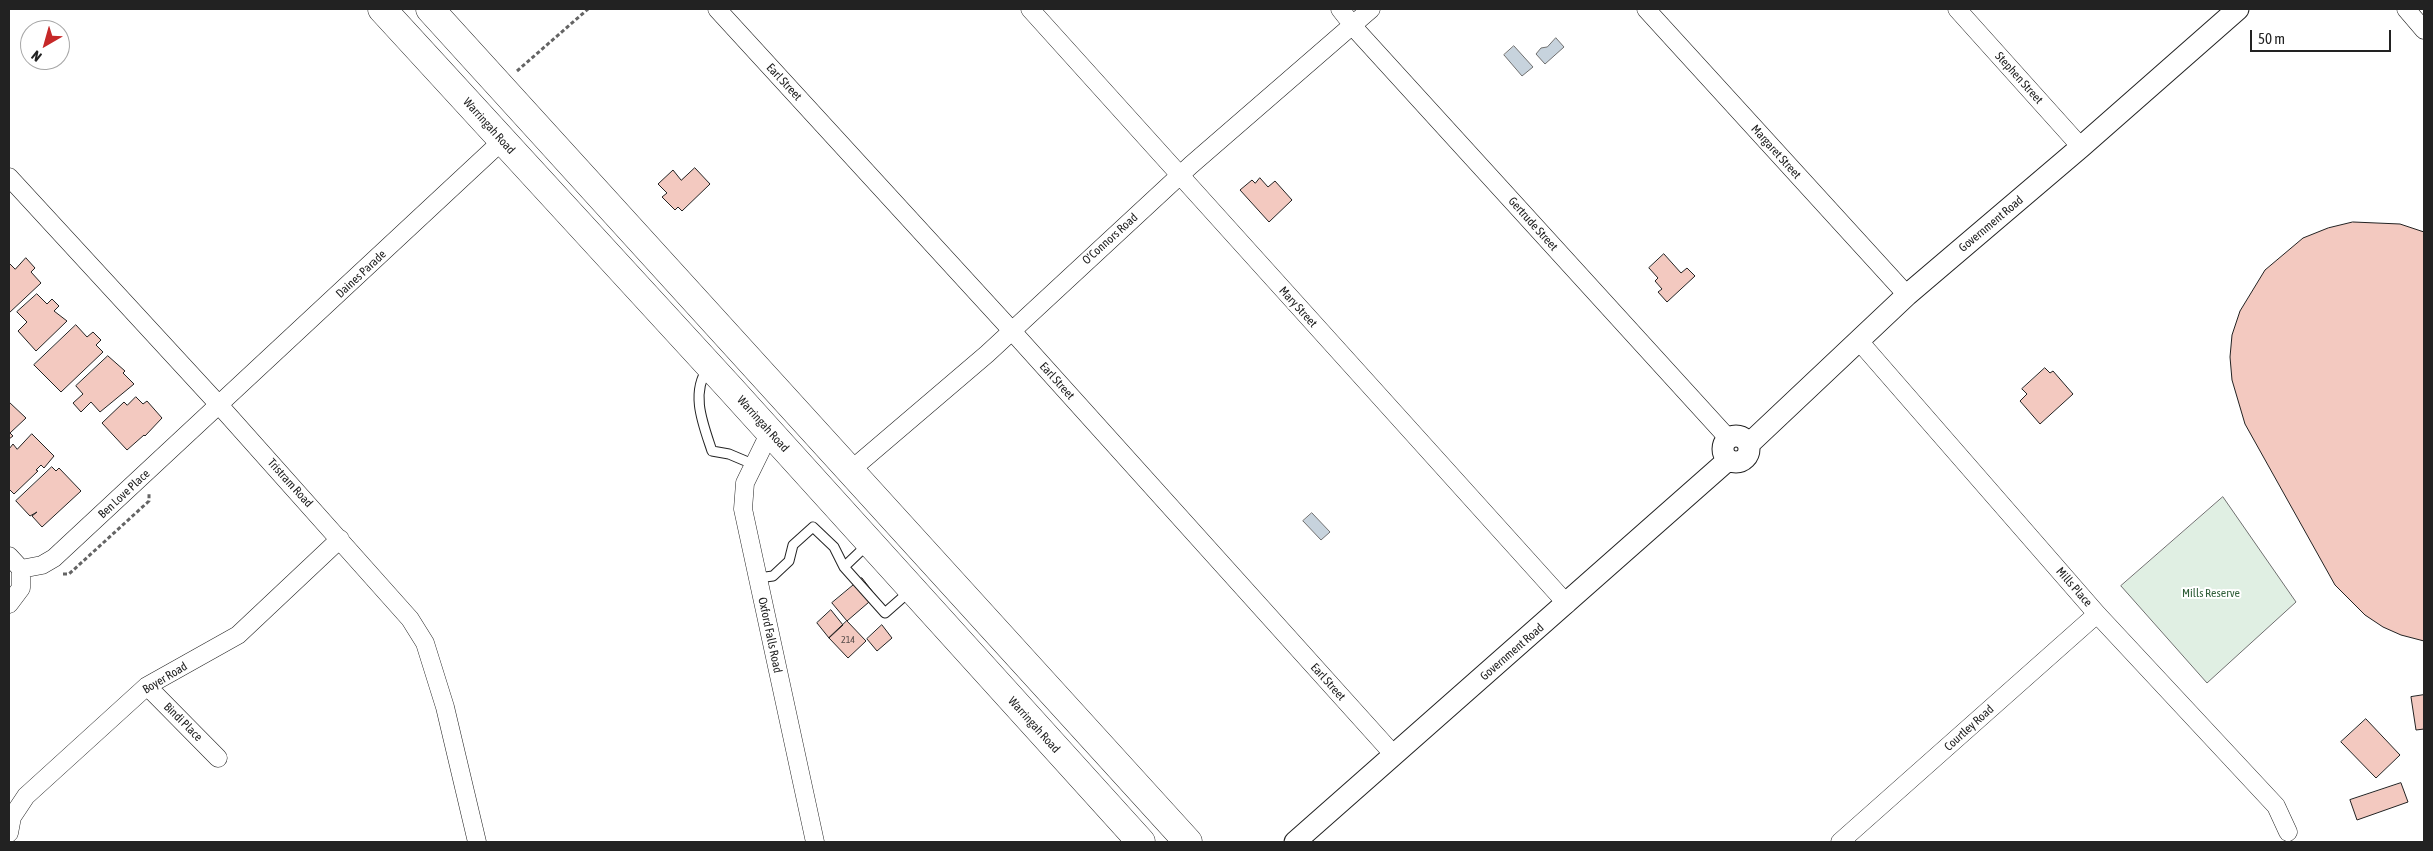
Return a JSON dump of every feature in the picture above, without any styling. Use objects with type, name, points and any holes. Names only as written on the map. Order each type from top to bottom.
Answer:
[{"type":"highway","name":"Warringah Road","points":[[382,9],[770,432],[1140,842]]},
{"type":"highway","points":[[430,9],[1188,842]]},
{"type":"street","name":"Earl Street","points":[[717,9],[1011,329],[1394,755]]},
{"type":"street","name":"Mary Street","points":[[1030,9],[1567,604]]},
{"type":"street","name":"Gertrude Street","points":[[1340,9],[1728,438]]},
{"type":"street","name":"O'Connors Road","points":[[850,470],[987,354],[1011,329],[1180,175],[1371,9]]},
{"type":"street","name":"Margaret Street","points":[[1646,9],[1907,295]]},
{"type":"street","name":"Stephen Street","points":[[1957,9],[2081,148]]},
{"type":"street","name":"Government Road","points":[[1749,444],[1907,295],[2081,148],[2238,9]]},
{"type":"street","points":[[2406,9],[2424,30]]},
{"type":"street","name":"Daines Parade","points":[[220,406],[502,141]]},
{"type":"street","name":"Tristram Road","points":[[9,177],[220,406],[410,619],[425,643],[445,708],[477,842]]},
{"type":"street","name":"Mills Place","points":[[1858,340],[2097,614],[2276,806],[2288,832]]},
{"type":"street","name":"Ben Love Place","points":[[21,569],[42,565],[54,558],[220,406]]},
{"type":"street","name":"Oxford Falls Road","points":[[770,432],[745,483],[743,509],[815,842]]},
{"type":"street","points":[[1740,436],[1749,444],[1750,451],[1747,458],[1734,462],[1728,460],[1723,449],[1728,438],[1740,436]]},
{"type":"street","name":"Government Road","points":[[1296,842],[1728,460]]},
{"type":"street","name":"Boyer Road","points":[[10,842],[9,835],[12,817],[26,796],[147,686],[238,635],[340,539]]},
{"type":"street","points":[[9,556],[21,569],[21,588],[9,604]]},
{"type":"street","name":"Courtley Road","points":[[1840,842],[2097,614]]},
{"type":"street","name":"Bindi Place","points":[[147,686],[218,758]]},
{"type":"lane","points":[[709,366],[699,380],[700,414],[712,451],[729,454],[755,465]]},
{"type":"lane","points":[[758,578],[773,576],[784,566],[789,561],[793,545],[813,527],[834,547],[844,567],[885,613],[912,589]]},
{"type":"lane","points":[[844,567],[870,542]]},
{"type":"path","points":[[514,74],[588,9]]},
{"type":"green space","name":"Mills Reserve","points":[[2223,497],[2296,602],[2207,683],[2121,586]]},
{"type":"shaded area","points":[[1556,38],[1564,47],[1545,64],[1536,54],[1541,48],[1547,47]]},
{"type":"shaded area","points":[[1514,46],[1533,67],[1522,76],[1504,55]]},
{"type":"shaded area","points":[[1312,513],[1330,532],[1321,540],[1303,521]]},
{"type":"building","points":[[695,168],[710,184],[682,211],[678,207],[675,210],[662,197],[667,193],[658,184],[673,170],[681,180]]},
{"type":"building","points":[[1260,178],[1268,187],[1275,181],[1292,200],[1269,222],[1240,190],[1252,180],[1255,183]]},
{"type":"building","points":[[2353,222],[2400,224],[2424,232],[2424,641],[2401,635],[2383,627],[2365,615],[2335,585],[2245,424],[2232,380],[2230,357],[2232,335],[2240,311],[2265,270],[2303,238],[2328,228]]},
{"type":"building","points":[[1664,254],[1681,273],[1687,268],[1695,276],[1667,302],[1658,292],[1662,289],[1655,281],[1658,278],[1649,268]]},
{"type":"building","points":[[26,258],[35,268],[31,272],[41,283],[9,313],[9,263],[15,269]]},
{"type":"building","points":[[37,294],[47,304],[52,299],[59,306],[54,311],[67,321],[36,351],[18,331],[27,322],[17,312]]},
{"type":"building","points":[[76,325],[87,337],[93,332],[101,340],[96,345],[103,352],[61,392],[34,365]]},
{"type":"building","points":[[108,356],[125,371],[123,373],[134,384],[100,412],[91,402],[81,412],[73,403],[83,394],[76,386]]},
{"type":"building","points":[[2045,368],[2050,373],[2053,371],[2073,394],[2040,424],[2020,401],[2027,394],[2022,389]]},
{"type":"building","points":[[136,397],[143,404],[147,401],[162,418],[145,436],[127,450],[102,423],[124,402],[127,405]]},
{"type":"building","points":[[9,402],[26,418],[10,433],[13,436],[9,439]]},
{"type":"building","points":[[32,434],[54,456],[44,468],[41,465],[36,470],[38,471],[14,494],[9,489],[9,449],[13,444],[17,449]]},
{"type":"building","points":[[52,467],[56,471],[59,468],[81,491],[42,527],[32,516],[37,512],[30,516],[16,501]]},
{"type":"building","points":[[862,578],[876,596],[847,621],[832,603]]},
{"type":"building","points":[[831,610],[843,625],[829,638],[817,623]]},
{"type":"building","points":[[847,621],[866,641],[848,658],[829,638]]},
{"type":"building","points":[[882,625],[892,638],[877,651],[867,639]]},
{"type":"building","points":[[2424,695],[2424,729],[2416,730],[2411,697]]},
{"type":"building","points":[[2366,719],[2400,755],[2376,778],[2341,742]]},
{"type":"building","points":[[2401,783],[2408,802],[2357,820],[2350,800]]}]
